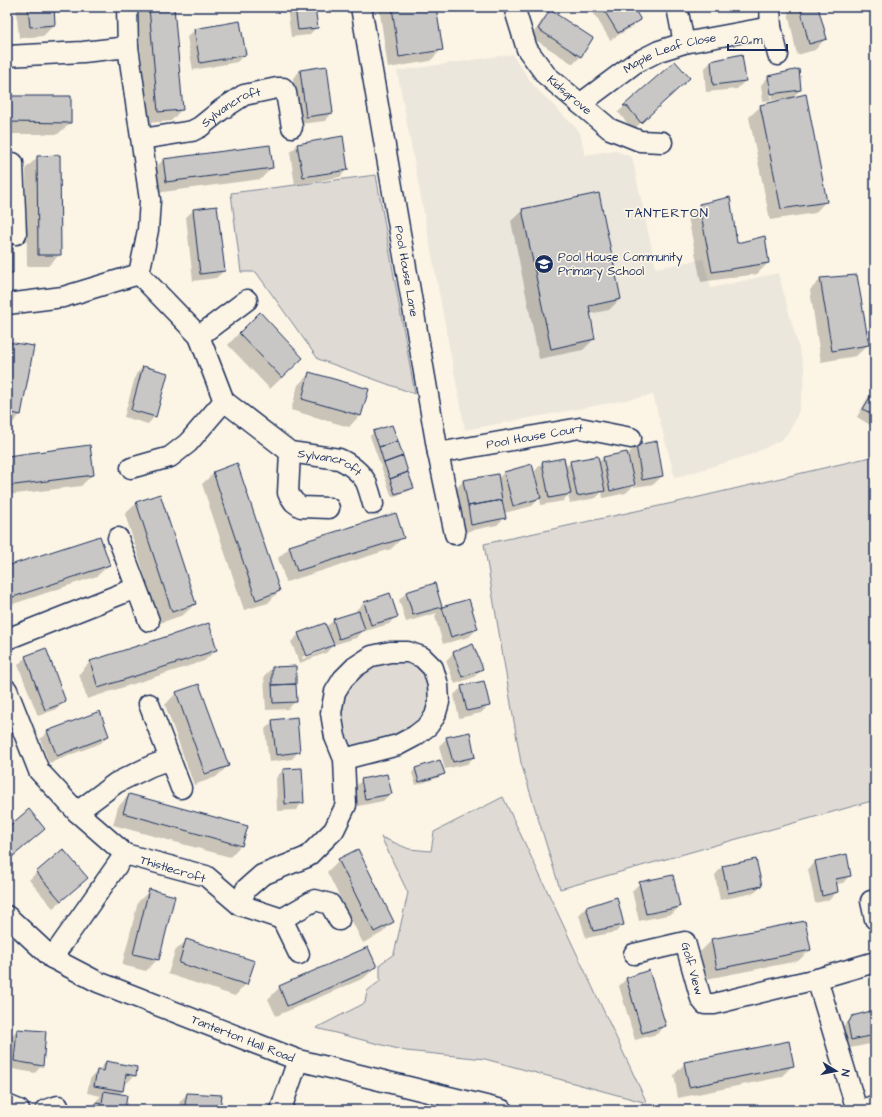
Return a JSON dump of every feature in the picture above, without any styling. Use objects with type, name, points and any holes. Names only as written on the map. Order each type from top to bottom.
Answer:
[{"type":"street","points":[[127,7],[128,47],[150,200],[148,230],[138,274]]},
{"type":"street","name":"Pool House Lane","points":[[361,7],[438,453],[454,534]]},
{"type":"street","name":"Kidsgrove","points":[[514,7],[526,48],[546,76],[610,129],[640,141],[662,142]]},
{"type":"street","points":[[677,7],[684,43]]},
{"type":"street","points":[[770,7],[771,27],[778,55]]},
{"type":"street","name":"Maple Leaf Close","points":[[580,104],[635,63],[659,51],[684,43],[771,27]]},
{"type":"street","points":[[7,56],[83,52],[128,47]]},
{"type":"street","name":"Sylvancroft","points":[[142,139],[192,131],[200,127],[221,110],[244,95],[276,88],[283,88],[286,94],[292,127]]},
{"type":"street","points":[[13,163],[11,198],[16,234]]},
{"type":"street","points":[[7,304],[63,297],[138,274]]},
{"type":"street","points":[[132,468],[170,457],[188,443],[224,401],[199,336],[138,274]]},
{"type":"street","points":[[199,336],[247,300]]},
{"type":"street","name":"Sylvancroft","points":[[224,401],[290,452],[339,459],[347,462],[365,481],[373,504]]},
{"type":"street","name":"Pool House Court","points":[[438,453],[580,428],[630,438]]},
{"type":"street","name":"Sylvancroft","points":[[290,452],[288,493],[294,502],[301,507],[329,508]]},
{"type":"street","points":[[118,538],[148,621]]},
{"type":"street","points":[[7,639],[136,588]]},
{"type":"street","points":[[240,905],[246,889],[262,875],[307,857],[334,830],[346,805],[344,759],[335,737],[331,713],[335,692],[343,679],[355,667],[372,656],[390,652],[408,652],[422,657],[434,668],[438,685],[439,702],[435,716],[428,726],[398,745],[344,759]]},
{"type":"street","name":"Thistlecroft","points":[[7,690],[39,771],[77,812],[125,854],[206,876],[240,905],[282,919]]},
{"type":"street","points":[[150,704],[181,788]]},
{"type":"street","points":[[77,812],[116,783],[151,766],[170,759]]},
{"type":"street","name":"Thistlecroft","points":[[52,958],[125,854]]},
{"type":"street","points":[[299,954],[282,919],[315,900],[330,904],[339,920]]},
{"type":"street","name":"Tanterton Hall Road","points":[[7,916],[52,958],[98,982],[298,1060],[502,1110]]},
{"type":"street","name":"Golf View","points":[[634,954],[685,942],[701,999],[705,1004],[714,1004],[817,979],[875,962]]},
{"type":"street","points":[[817,979],[857,1110]]},
{"type":"street","points":[[281,1110],[298,1060]]},
{"type":"street","points":[[863,1110],[875,1105]]},
{"type":"street","points":[[7,1106],[19,1110]]},
{"type":"shaded area","name":"Pool House Community Primary School","points":[[513,54],[534,86],[580,132],[585,155],[614,150],[632,157],[656,268],[703,259],[711,288],[778,273],[805,370],[799,410],[794,423],[783,439],[753,454],[675,478],[653,395],[465,430],[397,71]]},
{"type":"shaded area","points":[[376,175],[415,394],[318,359],[256,272],[241,272],[231,193]]},
{"type":"shaded area","points":[[875,456],[875,800],[560,889],[521,763],[484,544],[682,501]]},
{"type":"shaded area","points":[[408,652],[438,685],[424,729],[344,759],[335,692],[355,667]]},
{"type":"shaded area","points":[[503,797],[647,1103],[485,1059],[406,1051],[316,1028],[365,1003],[367,991],[380,981],[380,964],[394,954],[408,893],[381,837],[409,849],[431,851],[434,832]]},
{"type":"building","points":[[28,7],[54,7],[55,25],[30,27]]},
{"type":"building","points":[[149,7],[174,7],[183,110],[158,112]]},
{"type":"building","points":[[295,7],[315,7],[318,28],[298,30]]},
{"type":"building","points":[[392,7],[436,7],[443,50],[399,57]]},
{"type":"building","points":[[602,7],[633,7],[641,20],[618,33]]},
{"type":"building","points":[[800,7],[818,7],[827,39],[809,44]]},
{"type":"building","points":[[550,10],[593,38],[581,57],[538,29]]},
{"type":"building","points":[[240,21],[246,55],[200,63],[194,29]]},
{"type":"building","points":[[742,54],[746,81],[713,85],[711,61]]},
{"type":"building","points":[[675,61],[690,78],[641,123],[627,106],[623,106]]},
{"type":"building","points":[[327,66],[333,113],[306,117],[300,70]]},
{"type":"building","points":[[799,69],[801,90],[771,94],[768,76]]},
{"type":"building","points":[[806,94],[827,202],[781,209],[760,105]]},
{"type":"building","points":[[7,96],[71,96],[71,123],[7,122]]},
{"type":"building","points":[[343,136],[348,170],[303,177],[297,144]]},
{"type":"building","points":[[270,145],[273,168],[166,182],[163,159]]},
{"type":"building","points":[[60,155],[61,255],[38,255],[37,156]]},
{"type":"building","points":[[599,193],[621,299],[589,306],[595,339],[551,349],[522,209]]},
{"type":"building","points":[[730,197],[737,243],[765,236],[769,263],[712,272],[699,204]]},
{"type":"building","points":[[217,206],[225,271],[200,274],[193,209]]},
{"type":"building","points":[[7,248],[13,248],[13,273],[7,273]]},
{"type":"building","points":[[857,275],[869,345],[832,351],[820,278]]},
{"type":"building","points":[[260,312],[303,358],[282,378],[239,333]]},
{"type":"building","points":[[7,342],[34,346],[21,415],[7,412]]},
{"type":"building","points":[[143,366],[168,373],[156,417],[131,410]]},
{"type":"building","points":[[309,372],[369,389],[361,416],[302,399]]},
{"type":"building","points":[[875,389],[875,416],[863,409]]},
{"type":"building","points":[[392,425],[398,441],[379,447],[373,431]]},
{"type":"building","points":[[398,441],[403,456],[384,463],[379,447]]},
{"type":"building","points":[[657,441],[663,476],[642,480],[636,445]]},
{"type":"building","points":[[90,445],[94,475],[7,486],[7,456]]},
{"type":"building","points":[[627,452],[635,485],[610,491],[603,457]]},
{"type":"building","points":[[403,456],[408,472],[390,479],[384,463]]},
{"type":"building","points":[[598,456],[605,491],[577,496],[570,461]]},
{"type":"building","points":[[564,458],[571,494],[549,498],[542,462]]},
{"type":"building","points":[[237,463],[280,591],[256,600],[213,472]]},
{"type":"building","points":[[532,464],[541,498],[513,506],[504,472]]},
{"type":"building","points":[[408,472],[414,488],[395,494],[390,479]]},
{"type":"building","points":[[498,474],[502,500],[468,506],[463,480]]},
{"type":"building","points":[[160,494],[196,604],[172,612],[136,502]]},
{"type":"building","points":[[502,500],[506,518],[471,525],[468,506]]},
{"type":"building","points":[[396,513],[404,538],[297,571],[289,546]]},
{"type":"building","points":[[100,536],[110,565],[7,599],[7,566]]},
{"type":"building","points":[[435,583],[442,607],[413,615],[406,592]]},
{"type":"building","points":[[390,593],[398,617],[371,625],[364,602]]},
{"type":"building","points":[[469,599],[478,629],[451,637],[442,607]]},
{"type":"building","points":[[359,611],[365,630],[339,639],[333,619]]},
{"type":"building","points":[[209,623],[217,650],[98,688],[90,661]]},
{"type":"building","points":[[325,623],[334,645],[307,656],[298,633]]},
{"type":"building","points":[[473,644],[483,669],[462,677],[453,652]]},
{"type":"building","points":[[46,648],[66,702],[45,710],[25,656]]},
{"type":"building","points":[[296,666],[296,684],[272,685],[272,667]]},
{"type":"building","points":[[484,681],[490,706],[467,711],[461,686]]},
{"type":"building","points":[[199,684],[229,766],[205,774],[176,692]]},
{"type":"building","points":[[296,684],[297,702],[273,703],[272,685]]},
{"type":"building","points":[[100,711],[109,736],[57,756],[47,731]]},
{"type":"building","points":[[297,717],[300,752],[276,755],[272,720]]},
{"type":"building","points":[[470,732],[475,757],[453,762],[446,737]]},
{"type":"building","points":[[440,760],[445,774],[419,782],[415,768]]},
{"type":"building","points":[[302,768],[304,803],[285,804],[283,769]]},
{"type":"building","points":[[387,774],[392,794],[365,799],[361,779]]},
{"type":"building","points":[[129,794],[248,826],[242,846],[123,813]]},
{"type":"building","points":[[29,809],[45,829],[12,857],[7,851],[7,828]]},
{"type":"building","points":[[63,849],[88,878],[61,901],[36,872]]},
{"type":"building","points":[[358,849],[394,922],[374,932],[338,859]]},
{"type":"building","points":[[847,854],[851,876],[836,879],[838,892],[822,896],[815,861]]},
{"type":"building","points":[[756,859],[762,886],[728,893],[722,866]]},
{"type":"building","points":[[673,875],[680,907],[646,914],[639,882]]},
{"type":"building","points":[[149,889],[175,896],[159,960],[133,954]]},
{"type":"building","points":[[617,897],[624,925],[593,931],[586,907]]},
{"type":"building","points":[[805,921],[811,950],[717,969],[711,939]]},
{"type":"building","points":[[186,939],[255,961],[247,985],[179,963]]},
{"type":"building","points":[[368,947],[377,967],[287,1006],[279,986]]},
{"type":"building","points":[[649,970],[666,1026],[642,1033],[626,978]]},
{"type":"building","points":[[875,1010],[875,1035],[851,1040],[848,1024],[852,1016]]},
{"type":"building","points":[[7,1024],[11,1025],[7,1052]]},
{"type":"building","points":[[17,1029],[46,1031],[43,1066],[14,1061]]},
{"type":"building","points":[[789,1041],[794,1066],[689,1087],[684,1062]]},
{"type":"building","points":[[106,1061],[137,1067],[136,1076],[126,1074],[123,1091],[94,1086],[97,1070],[104,1071]]},
{"type":"building","points":[[104,1091],[127,1095],[125,1110],[95,1110],[96,1102],[102,1103]]},
{"type":"building","points":[[187,1093],[222,1095],[220,1110],[184,1110]]},
{"type":"place","name":"Pool House Community Primary School","points":[[544,264]]},
{"type":"district","name":"TANTERTON","points":[[667,212]]}]
